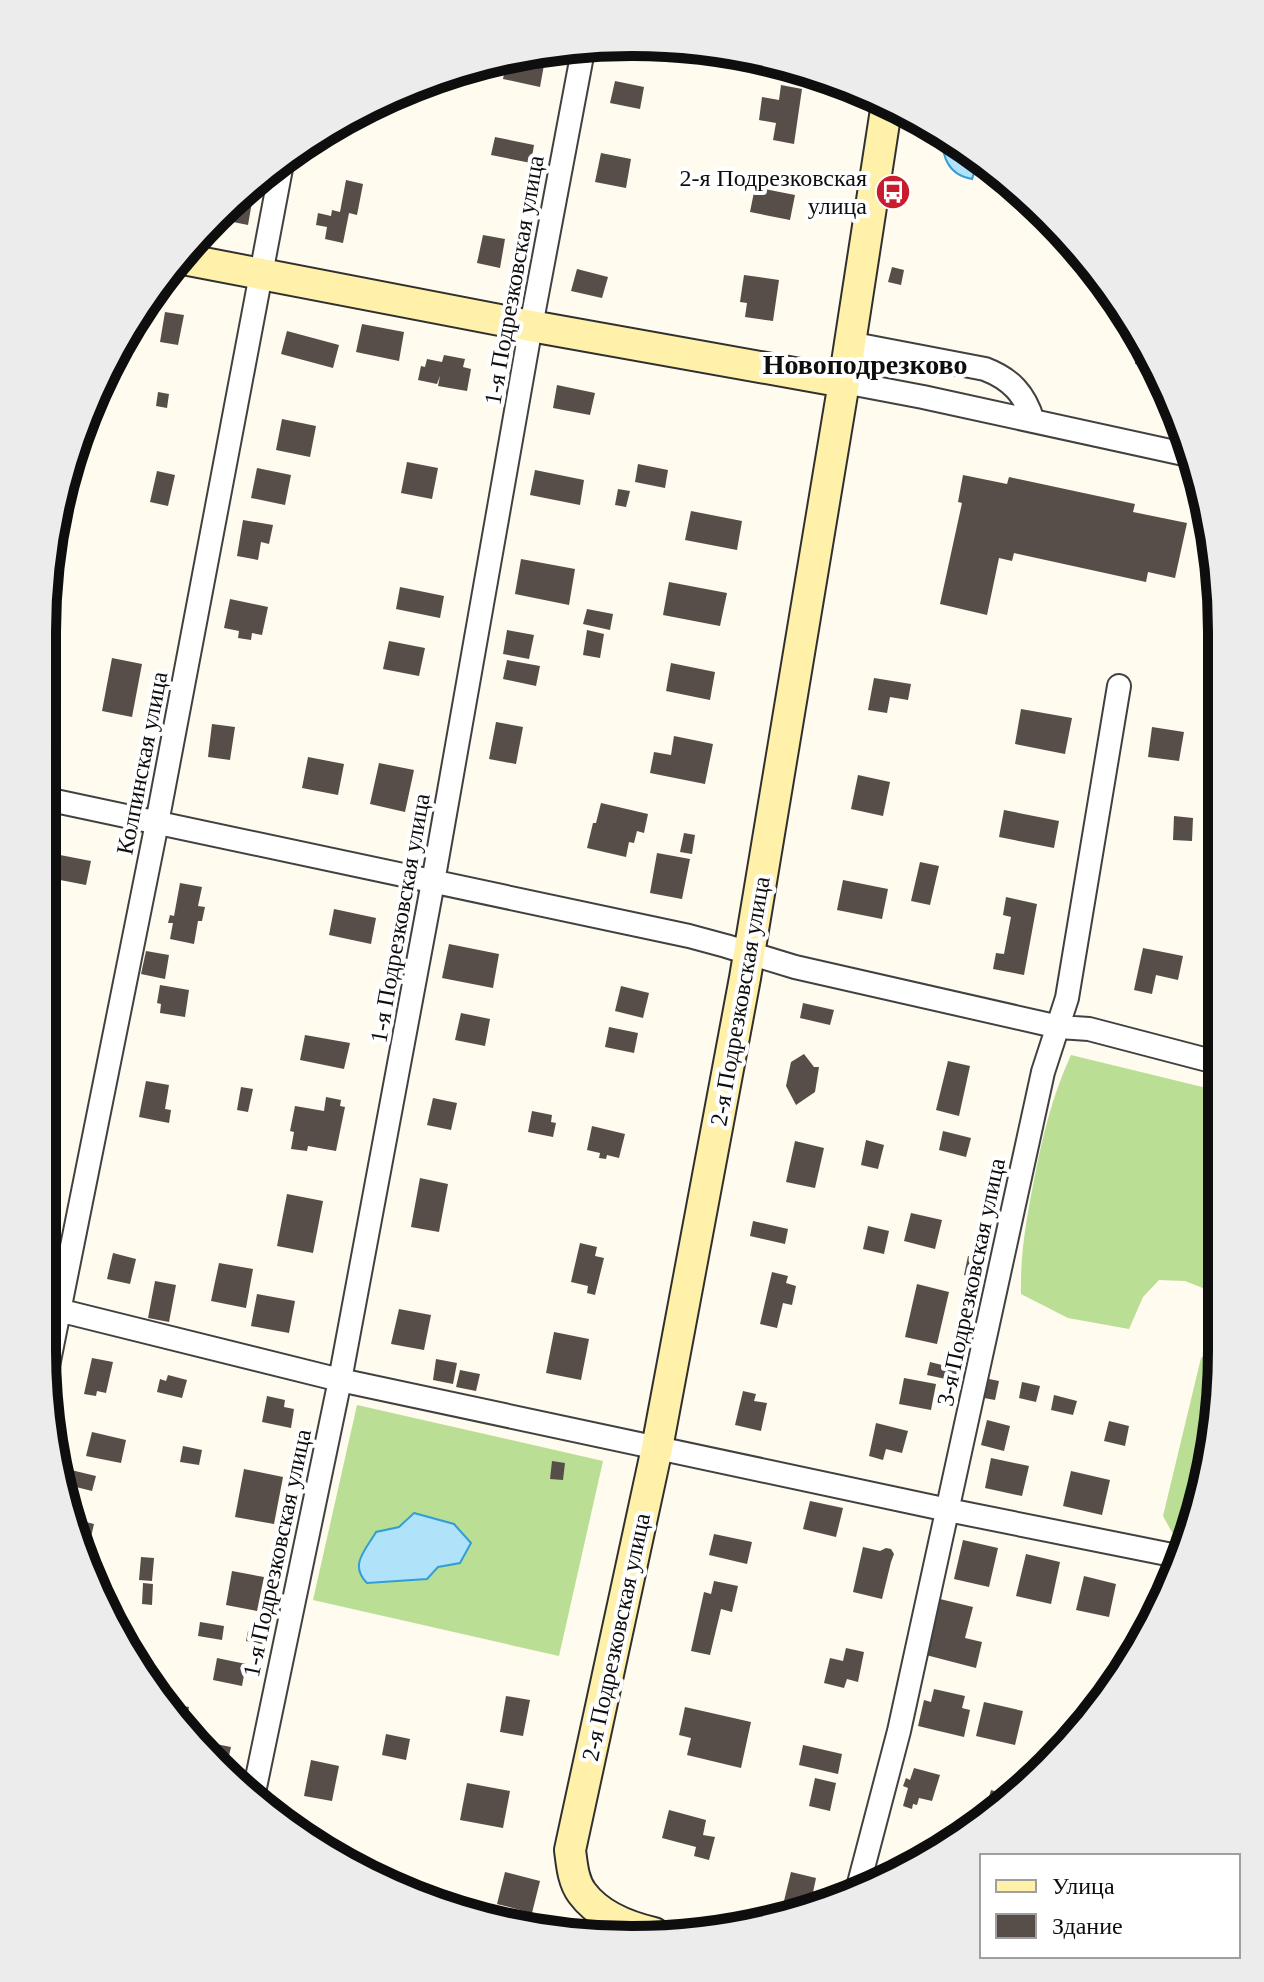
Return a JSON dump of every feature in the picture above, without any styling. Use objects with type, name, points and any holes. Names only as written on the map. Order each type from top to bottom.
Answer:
[{"type":"street","name":"1-я Подрезковская улица","points":[[255,1786],[340,1380],[581,58]]},
{"type":"street","name":"2-я Подрезковская улица","points":[[628,1926],[594,1907],[581,1892],[573,1873],[570,1850],[657,1448],[749,954],[885,114]]},
{"type":"street","name":"Колпинская улица","points":[[56,1285],[157,823],[280,176]]},
{"type":"street","points":[[192,261],[844,382],[1179,453]]},
{"type":"street","points":[[849,343],[1002,375],[1024,398],[1033,421]]},
{"type":"street","name":"3-я Подрезковская улица","points":[[860,1878],[899,1731],[1043,1072],[1067,998],[1119,686]]},
{"type":"street","points":[[56,801],[689,936],[795,967],[1059,1027],[1089,1029],[1208,1060]]},
{"type":"street","points":[[56,1309],[340,1380],[1170,1555]]},
{"type":"green space","points":[[1071,1055],[1208,1088],[1208,1290],[1185,1281],[1159,1280],[1143,1297],[1129,1329],[1068,1318],[1021,1294],[1029,1205],[1045,1129]]},
{"type":"green space","points":[[1208,1353],[1203,1425],[1197,1462],[1177,1535],[1173,1534],[1163,1516],[1201,1358]]},
{"type":"green space","points":[[357,1405],[603,1461],[559,1656],[313,1600]],"holes":[[[399,1527],[460,1563],[438,1567],[427,1579],[376,1533]]]},
{"type":"water","points":[[943,149],[975,169],[972,179],[952,168]]},
{"type":"water","points":[[414,1513],[454,1524],[471,1543],[460,1563],[438,1567],[427,1579],[367,1583],[359,1564],[376,1532],[399,1527]]},
{"type":"building","points":[[693,60],[711,62],[710,65]]},
{"type":"building","points":[[544,65],[540,87],[503,79],[505,71]]},
{"type":"building","points":[[615,81],[644,87],[640,109],[610,103]]},
{"type":"building","points":[[781,85],[802,89],[794,144],[773,140],[776,123],[759,120],[762,97],[779,100]]},
{"type":"building","points":[[495,137],[534,145],[531,163],[491,155]]},
{"type":"building","points":[[601,153],[631,159],[626,188],[595,182]]},
{"type":"building","points":[[346,180],[363,184],[357,215],[349,213],[343,243],[325,239],[327,227],[316,225],[318,213],[331,216],[332,210],[340,212]]},
{"type":"building","points":[[755,187],[795,195],[790,220],[750,212]]},
{"type":"building","points":[[252,202],[248,225],[233,222],[234,216]]},
{"type":"building","points":[[483,235],[505,239],[500,268],[477,263]]},
{"type":"building","points":[[892,267],[904,270],[901,285],[888,282]]},
{"type":"building","points":[[577,269],[608,277],[602,298],[571,291]]},
{"type":"building","points":[[744,275],[779,280],[773,321],[745,317],[747,303],[740,302]]},
{"type":"building","points":[[165,312],[184,315],[178,345],[160,342]]},
{"type":"building","points":[[362,324],[404,332],[399,361],[356,352]]},
{"type":"building","points":[[287,331],[339,345],[333,368],[281,354]]},
{"type":"building","points":[[444,355],[465,359],[463,367],[471,369],[467,391],[438,386],[440,376],[437,384],[418,380],[421,366],[425,367],[427,359],[442,362]]},
{"type":"building","points":[[557,385],[595,393],[590,415],[553,408]]},
{"type":"building","points":[[158,392],[169,394],[167,408],[156,406]]},
{"type":"building","points":[[282,419],[316,426],[310,457],[276,450]]},
{"type":"building","points":[[407,462],[438,468],[432,499],[401,493]]},
{"type":"building","points":[[638,464],[668,470],[665,488],[635,482]]},
{"type":"building","points":[[257,468],[291,475],[285,505],[251,498]]},
{"type":"building","points":[[535,470],[584,480],[580,505],[530,495]]},
{"type":"building","points":[[157,471],[175,475],[168,506],[150,502]]},
{"type":"building","points":[[963,475],[1007,484],[1009,477],[1135,504],[1133,512],[1187,523],[1175,578],[1148,572],[1146,582],[1014,553],[1012,561],[999,558],[987,615],[940,604],[962,503],[958,502]]},
{"type":"building","points":[[618,489],[630,491],[626,507],[615,505]]},
{"type":"building","points":[[691,511],[742,521],[737,550],[685,540]]},
{"type":"building","points":[[243,520],[273,525],[269,544],[261,542],[258,560],[237,556]]},
{"type":"building","points":[[521,559],[575,569],[569,605],[515,594]]},
{"type":"building","points":[[669,582],[727,593],[720,626],[663,615]]},
{"type":"building","points":[[400,587],[444,596],[440,618],[396,609]]},
{"type":"building","points":[[230,599],[268,607],[262,635],[252,633],[251,640],[238,638],[239,631],[224,628]]},
{"type":"building","points":[[587,609],[613,614],[610,630],[583,624]]},
{"type":"building","points":[[507,630],[534,635],[529,659],[503,654]]},
{"type":"building","points":[[587,630],[604,634],[600,658],[583,655]]},
{"type":"building","points":[[389,641],[425,648],[419,676],[383,669]]},
{"type":"building","points":[[112,658],[142,664],[132,717],[102,711]]},
{"type":"building","points":[[507,660],[540,666],[536,686],[503,679]]},
{"type":"building","points":[[671,663],[715,672],[710,700],[666,691]]},
{"type":"building","points":[[874,678],[911,684],[908,700],[890,697],[887,713],[868,710]]},
{"type":"building","points":[[1021,709],[1072,718],[1065,754],[1015,744]]},
{"type":"building","points":[[496,722],[523,727],[516,764],[489,759]]},
{"type":"building","points":[[212,724],[235,727],[230,760],[208,757]]},
{"type":"building","points":[[1152,727],[1184,732],[1179,761],[1148,757]]},
{"type":"building","points":[[674,736],[713,744],[705,784],[650,773],[654,752],[671,755]]},
{"type":"building","points":[[308,757],[344,764],[338,795],[302,788]]},
{"type":"building","points":[[379,763],[414,770],[405,812],[370,804]]},
{"type":"building","points":[[858,775],[890,782],[883,816],[851,809]]},
{"type":"building","points":[[601,803],[648,814],[644,833],[637,831],[634,843],[629,842],[626,857],[587,848]]},
{"type":"building","points":[[1004,810],[1059,821],[1054,848],[999,837]]},
{"type":"building","points":[[1174,816],[1193,818],[1192,841],[1173,840]]},
{"type":"building","points":[[684,833],[695,835],[692,854],[680,852]]},
{"type":"building","points":[[657,853],[690,859],[682,899],[650,893]]},
{"type":"building","points":[[60,855],[91,861],[86,885],[56,879]]},
{"type":"building","points":[[920,862],[939,866],[930,905],[911,901]]},
{"type":"building","points":[[843,880],[888,889],[882,919],[837,910]]},
{"type":"building","points":[[180,883],[202,887],[198,906],[205,907],[202,921],[198,921],[194,944],[170,939],[173,923],[168,923],[170,915],[174,916]]},
{"type":"building","points":[[1006,897],[1037,904],[1024,975],[993,969],[996,953],[1004,954],[1011,917],[1003,915]]},
{"type":"building","points":[[334,909],[376,918],[371,944],[329,935]]},
{"type":"building","points":[[449,944],[499,954],[493,988],[442,978]]},
{"type":"building","points":[[1143,948],[1183,956],[1178,980],[1156,975],[1152,994],[1134,990]]},
{"type":"building","points":[[146,951],[169,955],[165,979],[141,974]]},
{"type":"building","points":[[160,985],[189,990],[185,1017],[160,1013],[161,1004],[157,1003]]},
{"type":"building","points":[[621,986],[649,993],[643,1018],[615,1011]]},
{"type":"building","points":[[803,1003],[834,1010],[830,1025],[800,1018]]},
{"type":"building","points":[[461,1013],[490,1019],[485,1046],[455,1040]]},
{"type":"building","points":[[609,1027],[638,1033],[634,1053],[605,1047]]},
{"type":"building","points":[[305,1035],[350,1043],[344,1069],[300,1060]]},
{"type":"building","points":[[804,1054],[814,1067],[819,1067],[815,1092],[796,1105],[786,1086],[791,1062]]},
{"type":"building","points":[[948,1061],[970,1066],[959,1116],[936,1110]]},
{"type":"building","points":[[146,1081],[169,1085],[165,1109],[171,1110],[169,1123],[139,1117]]},
{"type":"building","points":[[241,1087],[253,1089],[248,1112],[237,1110]]},
{"type":"building","points":[[326,1097],[341,1100],[340,1106],[345,1107],[336,1151],[308,1146],[307,1151],[291,1149],[294,1132],[290,1131],[295,1106],[324,1111]]},
{"type":"building","points":[[433,1098],[457,1103],[451,1130],[427,1125]]},
{"type":"building","points":[[532,1111],[552,1115],[551,1122],[556,1123],[553,1137],[528,1132]]},
{"type":"building","points":[[592,1126],[625,1134],[619,1158],[607,1155],[606,1159],[599,1158],[600,1153],[587,1150]]},
{"type":"building","points":[[943,1131],[971,1138],[966,1157],[939,1150]]},
{"type":"building","points":[[866,1140],[884,1145],[878,1169],[861,1165]]},
{"type":"building","points":[[795,1141],[824,1148],[815,1188],[786,1182]]},
{"type":"building","points":[[420,1178],[448,1184],[439,1232],[411,1227]]},
{"type":"building","points":[[287,1194],[323,1201],[313,1253],[277,1246]]},
{"type":"building","points":[[911,1213],[942,1220],[935,1249],[904,1241]]},
{"type":"building","points":[[753,1221],[788,1229],[785,1244],[750,1236]]},
{"type":"building","points":[[868,1226],[889,1231],[884,1254],[863,1249]]},
{"type":"building","points":[[580,1243],[597,1247],[595,1256],[604,1258],[595,1295],[587,1293],[588,1286],[571,1282]]},
{"type":"building","points":[[113,1253],[136,1259],[130,1284],[107,1279]]},
{"type":"building","points":[[968,1256],[976,1258],[975,1263],[984,1266],[980,1279],[964,1275]]},
{"type":"building","points":[[219,1263],[253,1269],[246,1308],[211,1301]]},
{"type":"building","points":[[772,1272],[788,1276],[786,1283],[796,1286],[792,1305],[783,1303],[777,1328],[760,1324]]},
{"type":"building","points":[[155,1281],[176,1285],[169,1322],[148,1318]]},
{"type":"building","points":[[917,1284],[949,1292],[937,1344],[905,1337]]},
{"type":"building","points":[[257,1294],[295,1301],[289,1333],[251,1326]]},
{"type":"building","points":[[399,1309],[431,1315],[424,1350],[391,1344]]},
{"type":"building","points":[[554,1332],[589,1339],[581,1380],[546,1373]]},
{"type":"building","points":[[92,1358],[113,1362],[106,1393],[97,1391],[96,1396],[84,1394]]},
{"type":"building","points":[[436,1359],[457,1363],[453,1384],[433,1380]]},
{"type":"building","points":[[930,1362],[958,1369],[955,1381],[927,1375]]},
{"type":"building","points":[[460,1370],[480,1374],[476,1391],[456,1387]]},
{"type":"building","points":[[168,1375],[187,1380],[182,1398],[157,1392],[160,1379],[166,1381]]},
{"type":"building","points":[[904,1378],[936,1384],[931,1410],[899,1404]]},
{"type":"building","points":[[989,1379],[999,1381],[995,1400],[984,1398]]},
{"type":"building","points":[[1022,1382],[1040,1386],[1036,1402],[1019,1398]]},
{"type":"building","points":[[743,1391],[756,1394],[754,1401],[767,1403],[761,1431],[735,1425]]},
{"type":"building","points":[[1054,1395],[1077,1401],[1073,1415],[1051,1410]]},
{"type":"building","points":[[267,1396],[285,1400],[284,1407],[294,1409],[291,1428],[262,1422]]},
{"type":"building","points":[[987,1420],[1010,1426],[1004,1451],[981,1445]]},
{"type":"building","points":[[1109,1421],[1129,1426],[1125,1446],[1104,1441]]},
{"type":"building","points":[[876,1423],[908,1431],[902,1453],[886,1449],[883,1460],[869,1456]]},
{"type":"building","points":[[92,1432],[126,1440],[121,1463],[86,1456]]},
{"type":"building","points":[[183,1446],[202,1450],[199,1465],[180,1462]]},
{"type":"building","points":[[991,1458],[1029,1466],[1022,1496],[985,1488]]},
{"type":"building","points":[[552,1461],[565,1463],[563,1480],[550,1479]]},
{"type":"building","points":[[69,1469],[96,1476],[92,1491],[73,1486]]},
{"type":"building","points":[[244,1469],[283,1477],[274,1524],[235,1517]]},
{"type":"building","points":[[1071,1471],[1110,1480],[1102,1515],[1063,1506]]},
{"type":"building","points":[[810,1501],[843,1508],[836,1537],[803,1529]]},
{"type":"building","points":[[83,1521],[94,1524],[90,1542]]},
{"type":"building","points":[[714,1534],[752,1542],[747,1564],[709,1555]]},
{"type":"building","points":[[963,1540],[998,1548],[989,1587],[954,1579]]},
{"type":"building","points":[[863,1547],[880,1551],[891,1549],[894,1554],[882,1599],[853,1592]]},
{"type":"building","points":[[1026,1554],[1060,1562],[1051,1604],[1016,1596]]},
{"type":"building","points":[[141,1557],[154,1558],[152,1581],[139,1580]]},
{"type":"building","points":[[232,1571],[264,1577],[257,1611],[226,1605]]},
{"type":"building","points":[[1084,1576],[1116,1584],[1109,1617],[1076,1610]]},
{"type":"building","points":[[714,1581],[738,1586],[732,1612],[721,1609],[710,1655],[691,1651],[704,1592],[711,1594]]},
{"type":"building","points":[[143,1583],[153,1584],[152,1605],[142,1604]]},
{"type":"building","points":[[940,1599],[973,1607],[965,1638],[982,1642],[976,1668],[926,1655]]},
{"type":"building","points":[[200,1622],[224,1626],[222,1640],[198,1636]]},
{"type":"building","points":[[248,1631],[269,1635],[267,1645],[246,1641]]},
{"type":"building","points":[[846,1648],[864,1652],[858,1682],[847,1679],[844,1688],[824,1683],[830,1658],[843,1661]]},
{"type":"building","points":[[217,1658],[246,1664],[242,1686],[213,1680]]},
{"type":"building","points":[[934,1689],[965,1696],[962,1708],[970,1710],[964,1737],[918,1726],[924,1700],[931,1702]]},
{"type":"building","points":[[506,1696],[530,1700],[523,1736],[500,1732]]},
{"type":"building","points":[[984,1702],[1023,1711],[1015,1745],[976,1736]]},
{"type":"building","points":[[179,1705],[189,1707],[188,1716]]},
{"type":"building","points":[[685,1707],[751,1722],[741,1768],[687,1755],[691,1738],[679,1735]]},
{"type":"building","points":[[386,1734],[410,1739],[406,1760],[382,1755]]},
{"type":"building","points":[[212,1743],[231,1747],[228,1760]]},
{"type":"building","points":[[803,1745],[842,1754],[838,1774],[799,1765]]},
{"type":"building","points":[[311,1760],[339,1766],[332,1801],[304,1796]]},
{"type":"building","points":[[914,1768],[940,1775],[932,1801],[919,1798],[912,1809],[903,1806],[908,1788],[903,1786],[906,1778],[910,1780]]},
{"type":"building","points":[[815,1778],[836,1783],[830,1811],[809,1806]]},
{"type":"building","points":[[467,1783],[510,1791],[503,1828],[460,1820]]},
{"type":"building","points":[[991,1790],[1000,1793],[987,1804]]},
{"type":"building","points":[[669,1810],[706,1820],[703,1835],[715,1837],[709,1860],[694,1856],[696,1847],[662,1838]]},
{"type":"building","points":[[505,1872],[540,1881],[532,1913],[497,1904]]},
{"type":"building","points":[[791,1872],[816,1878],[812,1896],[792,1903],[784,1901]]},
{"type":"place","name":"2-я Подрезковская улица","points":[[893,192]]},
{"type":"district","name":"Новоподрезково","points":[[865,364]]}]
